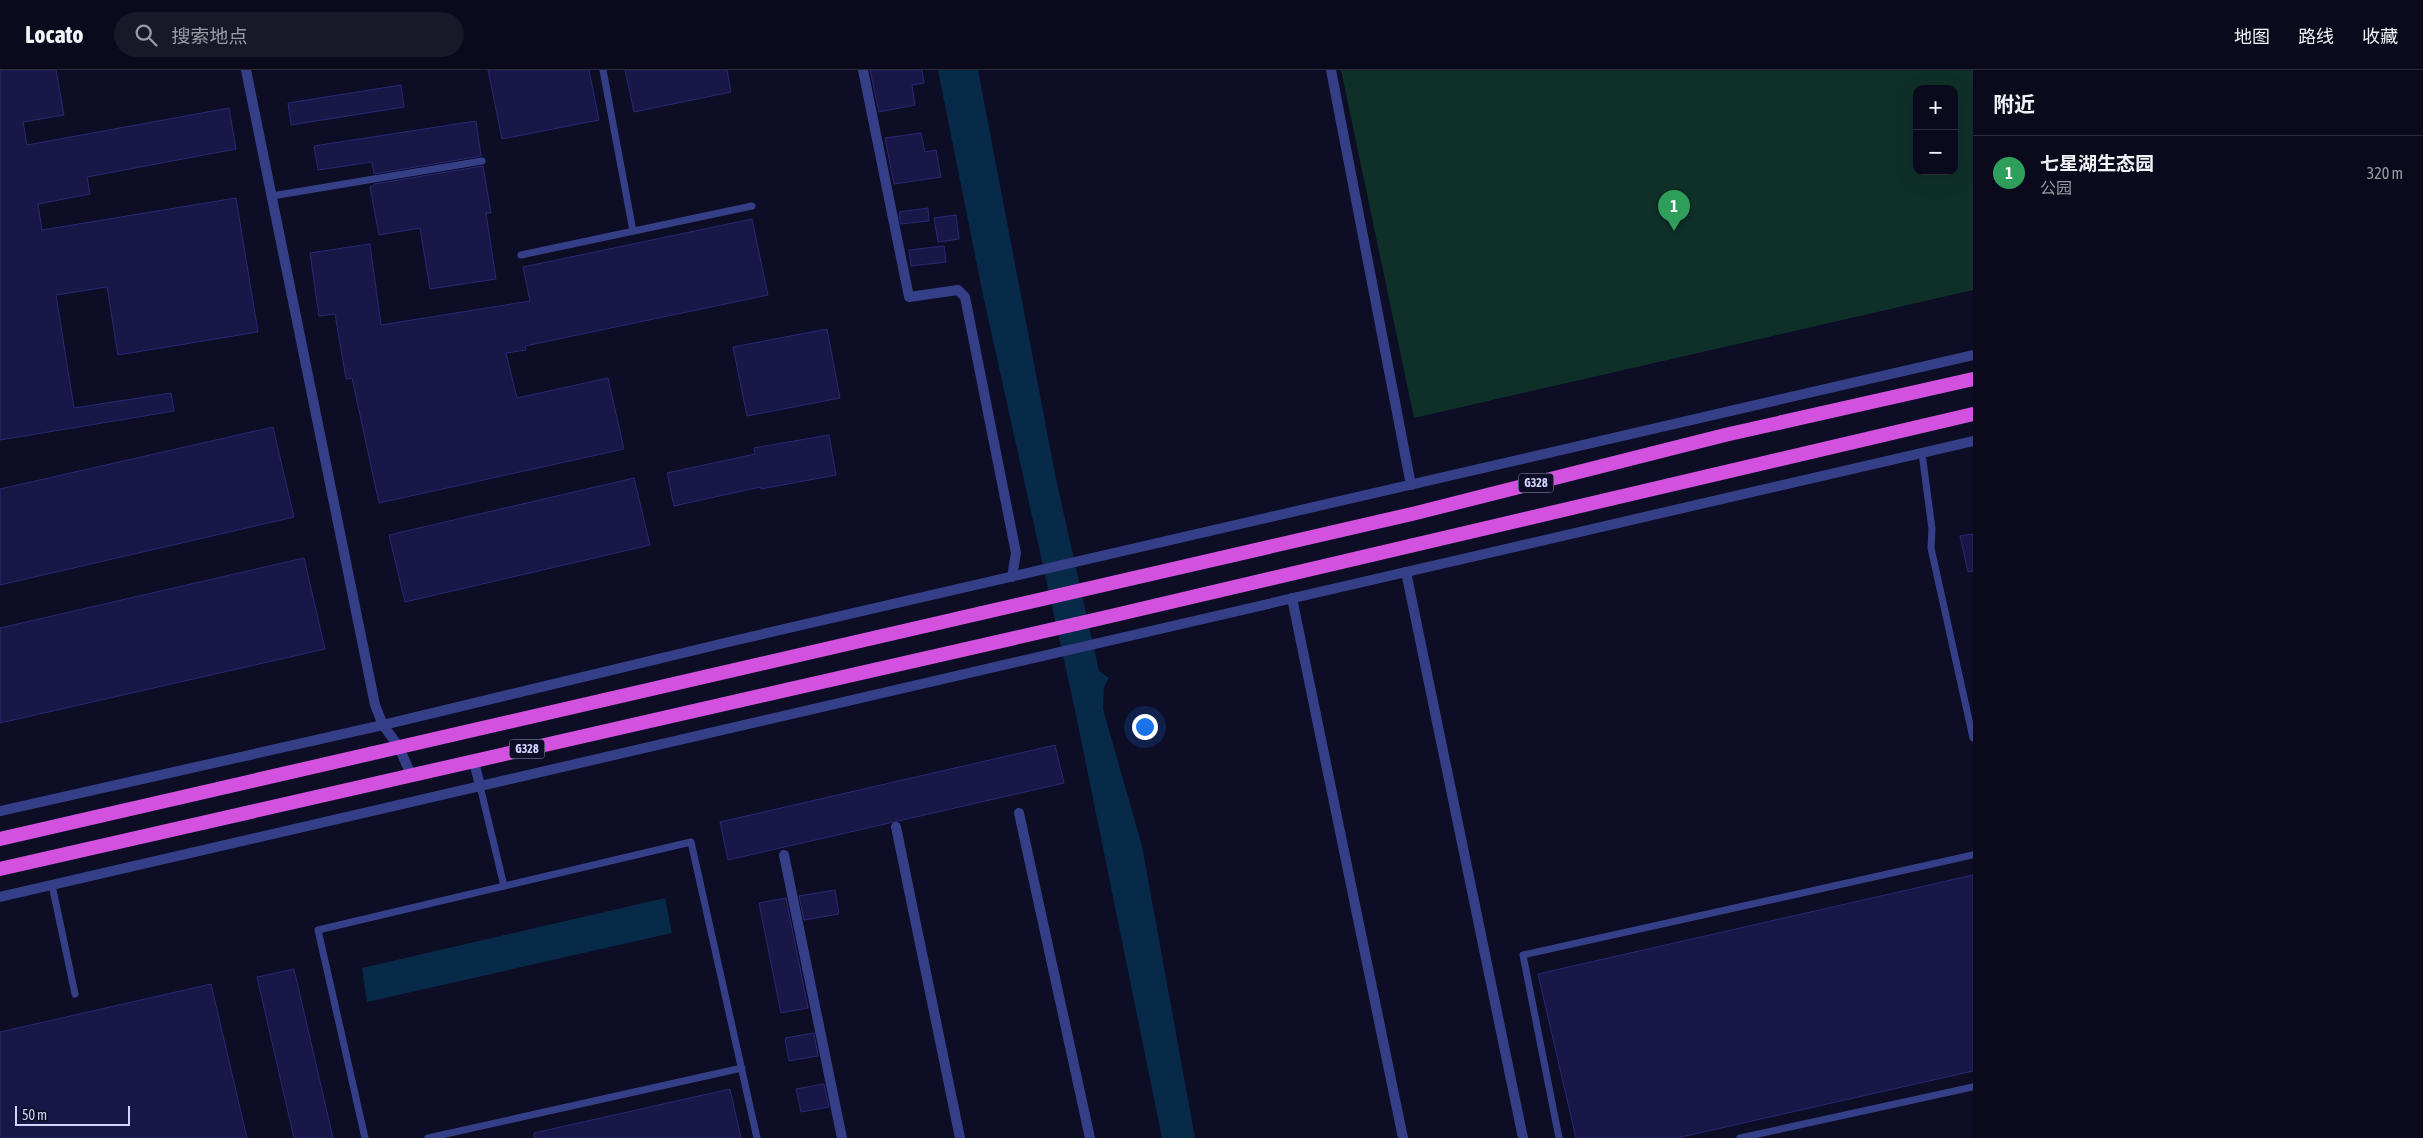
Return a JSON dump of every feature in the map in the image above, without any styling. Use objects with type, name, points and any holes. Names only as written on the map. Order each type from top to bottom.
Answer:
[{"type":"highway","name":"G328","points":[[0,839],[1412,514],[1725,435],[1973,379]]},
{"type":"highway","name":"G328","points":[[0,869],[1098,619],[1973,414]]},
{"type":"street","points":[[246,70],[376,705],[383,725],[399,747],[410,775]]},
{"type":"street","points":[[863,70],[909,297],[958,290],[965,297],[1016,553],[1012,577]]},
{"type":"street","points":[[1330,70],[1411,485]]},
{"type":"street","points":[[0,811],[383,725],[1092,558],[1973,355]]},
{"type":"street","points":[[0,897],[1973,441]]},
{"type":"street","points":[[1406,572],[1523,1138]]},
{"type":"street","points":[[1292,598],[1403,1138]]},
{"type":"street","points":[[474,761],[480,786]]},
{"type":"street","points":[[1019,812],[1090,1138]]},
{"type":"street","points":[[896,827],[960,1138]]},
{"type":"street","points":[[784,855],[842,1138]]},
{"type":"lane","points":[[603,70],[633,231]]},
{"type":"lane","points":[[272,196],[482,161]]},
{"type":"lane","points":[[521,255],[752,206]]},
{"type":"lane","points":[[1922,453],[1932,529],[1931,548],[1973,738]]},
{"type":"lane","points":[[480,786],[504,886]]},
{"type":"lane","points":[[365,1138],[318,930],[691,842],[757,1138]]},
{"type":"lane","points":[[1559,1138],[1523,955],[1973,855]]},
{"type":"lane","points":[[52,885],[75,994]]},
{"type":"lane","points":[[428,1138],[742,1068]]},
{"type":"lane","points":[[1740,1138],[1973,1087]]},
{"type":"green space","points":[[1341,70],[1973,70],[1973,290],[1414,418]]},
{"type":"water","points":[[938,70],[978,70],[1056,479],[1099,671],[1109,678],[1104,687],[1103,709],[1142,846],[1195,1138],[1162,1138],[1075,710],[983,295]]},
{"type":"water","points":[[665,898],[672,933],[367,1002],[362,968]]},
{"type":"building","points":[[0,70],[56,70],[64,115],[23,122],[27,145],[229,108],[236,149],[87,177],[90,194],[38,204],[42,230],[236,198],[258,332],[118,355],[107,287],[56,295],[74,408],[171,393],[174,411],[0,440]]},
{"type":"building","points":[[488,70],[589,70],[599,120],[502,139]]},
{"type":"building","points":[[625,70],[727,70],[731,92],[634,112]]},
{"type":"building","points":[[870,70],[922,70],[924,83],[912,85],[915,105],[879,112]]},
{"type":"building","points":[[401,85],[404,107],[291,125],[288,103]]},
{"type":"building","points":[[476,121],[481,156],[374,174],[372,162],[318,170],[314,146]]},
{"type":"building","points":[[921,133],[925,152],[936,150],[941,177],[894,184],[885,138]]},
{"type":"building","points":[[483,166],[491,213],[486,213],[496,279],[430,289],[420,228],[379,235],[370,187],[375,184]]},
{"type":"building","points":[[928,208],[929,221],[901,224],[899,212]]},
{"type":"building","points":[[956,215],[959,239],[938,242],[934,218]]},
{"type":"building","points":[[752,219],[768,295],[525,346],[526,350],[506,353],[517,398],[608,378],[624,449],[379,503],[352,378],[346,379],[335,314],[319,316],[310,253],[370,244],[381,325],[530,301],[523,267]]},
{"type":"building","points":[[944,246],[946,262],[911,266],[909,250]]},
{"type":"building","points":[[827,329],[840,398],[747,416],[733,347]]},
{"type":"building","points":[[273,427],[294,517],[0,585],[0,489]]},
{"type":"building","points":[[829,435],[836,475],[761,489],[760,487],[674,506],[667,473],[755,454],[754,448]]},
{"type":"building","points":[[634,478],[650,545],[405,602],[389,535]]},
{"type":"building","points":[[1973,534],[1973,571],[1968,572],[1960,536]]},
{"type":"building","points":[[304,558],[325,649],[0,723],[0,628]]},
{"type":"building","points":[[1055,745],[1064,783],[728,860],[720,822]]},
{"type":"building","points":[[1973,875],[1973,1071],[1677,1138],[1576,1138],[1538,974]]},
{"type":"building","points":[[835,890],[839,914],[804,920],[799,896]]},
{"type":"building","points":[[786,898],[808,1008],[781,1013],[759,903]]},
{"type":"building","points":[[294,969],[333,1138],[294,1138],[257,977]]},
{"type":"building","points":[[211,984],[247,1138],[0,1138],[0,1032]]},
{"type":"building","points":[[814,1033],[818,1056],[789,1061],[785,1038]]},
{"type":"building","points":[[824,1084],[829,1107],[801,1112],[796,1089]]},
{"type":"building","points":[[730,1089],[741,1138],[534,1138],[534,1133]]},
{"type":"place","name":"七星湖生态园","points":[[1674,231]]}]
